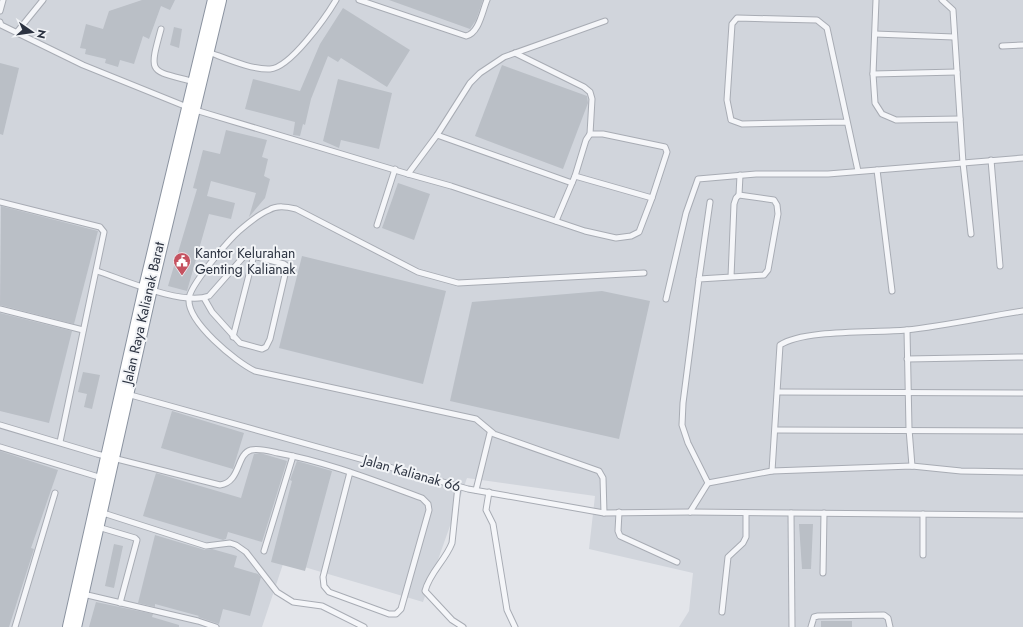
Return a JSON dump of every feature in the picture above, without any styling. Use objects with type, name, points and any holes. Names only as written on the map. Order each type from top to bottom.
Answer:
[{"type":"highway","name":"Jalan Raya Kalianak Barat","points":[[72,627],[97,519],[109,456],[217,0]]},
{"type":"lane","points":[[0,11],[2,0]]},
{"type":"lane","points":[[17,32],[43,0]]},
{"type":"lane","points":[[205,52],[259,68],[270,69],[283,66],[324,20],[336,0]]},
{"type":"lane","points":[[359,0],[466,36],[472,35],[476,30],[487,0]]},
{"type":"lane","points":[[876,0],[873,74],[875,102],[882,114],[896,120],[960,119]]},
{"type":"lane","points":[[942,0],[953,10],[963,163],[971,234]]},
{"type":"lane","points":[[846,122],[742,124],[731,120],[727,100],[732,24],[738,18],[818,20],[827,28],[846,122],[858,171]]},
{"type":"lane","points":[[408,174],[437,135],[470,83],[492,64],[515,53],[605,21]]},
{"type":"lane","points":[[0,22],[1,25],[83,65],[192,109],[451,186],[530,211],[585,231],[616,238],[631,236],[639,232],[652,198],[667,152],[665,147],[610,135],[590,134]]},
{"type":"lane","points":[[161,29],[153,58],[154,67],[161,73],[198,83]]},
{"type":"lane","points":[[875,34],[954,37]]},
{"type":"lane","points":[[1002,46],[1023,45]]},
{"type":"lane","points":[[515,53],[584,87],[590,92],[592,99],[590,134],[586,140],[575,176],[556,221]]},
{"type":"lane","points":[[873,74],[957,72]]},
{"type":"lane","points":[[437,135],[572,183]]},
{"type":"lane","points":[[666,299],[686,213],[698,179],[740,175],[828,174],[1023,158]]},
{"type":"lane","points":[[991,160],[1000,266]]},
{"type":"lane","points":[[377,225],[395,170]]},
{"type":"lane","points":[[877,170],[892,290]]},
{"type":"lane","points":[[730,277],[734,204],[739,195],[740,175]]},
{"type":"lane","points":[[575,176],[652,198]]},
{"type":"lane","points":[[699,279],[764,275],[768,270],[778,214],[777,205],[774,200],[739,195]]},
{"type":"lane","points":[[0,202],[101,228],[105,235],[83,330],[60,442]]},
{"type":"lane","points":[[708,484],[688,443],[682,425],[683,403],[710,202]]},
{"type":"lane","points":[[604,514],[603,478],[599,471],[490,432],[476,419],[255,371],[232,356],[197,321],[190,307],[189,298],[195,283],[239,231],[270,209],[285,206],[296,209],[418,272],[458,283],[644,273]]},
{"type":"lane","points":[[97,271],[148,288],[189,298],[204,298],[209,296],[244,255],[254,255],[287,266],[270,338],[266,347],[262,349],[240,343],[233,337],[212,312],[204,298]]},
{"type":"lane","points":[[233,337],[254,255]]},
{"type":"lane","points":[[0,309],[83,330]]},
{"type":"lane","points":[[772,471],[776,430],[780,345],[788,340],[814,335],[907,330],[1023,311]]},
{"type":"lane","points":[[907,330],[909,429],[912,466]]},
{"type":"lane","points":[[907,359],[1023,357]]},
{"type":"lane","points":[[778,392],[1023,393]]},
{"type":"lane","name":"Jalan Kalianak 66","points":[[124,393],[458,486],[604,514],[619,512],[706,512],[1023,515]]},
{"type":"lane","points":[[0,425],[109,456],[220,484],[226,484],[233,479],[245,454],[249,451],[259,450],[292,456],[350,472],[422,498],[429,507],[401,609],[396,614],[389,614],[329,592],[324,586],[323,578],[350,472]]},
{"type":"lane","points":[[776,430],[909,429],[1023,431]]},
{"type":"lane","points":[[476,490],[490,432]]},
{"type":"lane","points":[[0,447],[105,479]]},
{"type":"lane","points":[[264,551],[292,456]]},
{"type":"lane","points":[[690,512],[708,484],[772,471],[912,466],[961,471],[1023,472]]},
{"type":"lane","points":[[458,486],[452,543],[449,552],[430,578],[426,591],[452,620],[463,627]]},
{"type":"lane","points":[[489,492],[486,510],[493,524],[507,610],[515,627]]},
{"type":"lane","points":[[15,627],[55,493]]},
{"type":"lane","points":[[619,512],[618,531],[620,536],[677,562]]},
{"type":"lane","points":[[722,612],[728,557],[743,543],[746,537],[746,513]]},
{"type":"lane","points":[[791,513],[792,627]]},
{"type":"lane","points":[[824,513],[824,573]]},
{"type":"lane","points":[[923,514],[923,554]]},
{"type":"lane","points":[[97,519],[136,538],[137,540],[120,603]]},
{"type":"lane","points":[[97,519],[206,546],[230,543],[236,545],[246,552],[277,592],[293,602],[322,606],[364,627]]},
{"type":"lane","points":[[80,593],[198,621],[216,627]]},
{"type":"lane","points":[[811,627],[814,617],[818,616],[884,615],[888,618],[890,627]]},
{"type":"shaded area","points":[[0,0],[1023,0],[1023,627],[679,627],[689,611],[693,573],[589,549],[595,496],[467,478],[423,602],[284,561],[262,627],[0,627]]},
{"type":"building","points":[[142,0],[175,0],[170,10],[161,6],[149,39],[143,36],[134,64],[120,60],[118,67],[105,63],[106,59],[85,54],[86,49],[80,48],[86,24],[103,29],[109,11]]},
{"type":"building","points":[[389,0],[483,0],[476,20],[470,29]]},
{"type":"building","points":[[343,8],[410,50],[387,87],[341,58],[338,62],[328,56],[311,99],[305,125],[303,124],[300,136],[293,135],[295,122],[245,109],[253,79],[300,91],[320,44]]},
{"type":"building","points":[[174,27],[182,29],[179,48],[170,45]]},
{"type":"building","points":[[0,63],[19,68],[3,135],[0,134]]},
{"type":"building","points":[[502,65],[587,96],[588,103],[563,169],[475,136]]},
{"type":"building","points":[[338,79],[392,93],[379,149],[341,140],[339,148],[323,141]]},
{"type":"building","points":[[226,130],[267,140],[262,157],[268,159],[264,176],[270,179],[265,198],[249,217],[256,193],[211,181],[207,196],[235,203],[231,219],[209,214],[187,291],[168,286],[197,189],[193,188],[203,150],[220,154]]},
{"type":"building","points":[[398,183],[430,194],[414,240],[382,228]]},
{"type":"building","points":[[1,206],[98,231],[74,324],[0,305]]},
{"type":"building","points":[[302,256],[446,291],[423,384],[279,348]]},
{"type":"building","points":[[602,291],[650,301],[619,439],[450,401],[472,302]]},
{"type":"building","points":[[0,313],[72,331],[49,423],[0,411]]},
{"type":"building","points":[[83,372],[100,375],[92,409],[84,407],[87,394],[78,392]]},
{"type":"building","points":[[172,411],[244,433],[233,469],[161,448]]},
{"type":"building","points":[[0,451],[58,470],[31,548],[34,549],[9,627],[0,627]]},
{"type":"building","points":[[260,453],[287,461],[262,542],[228,532],[226,539],[223,540],[143,516],[156,473],[241,498],[254,454]]},
{"type":"building","points":[[297,461],[332,471],[305,571],[271,562],[292,481],[290,480]]},
{"type":"building","points":[[799,524],[813,524],[811,569],[802,569]]},
{"type":"building","points":[[155,535],[205,550],[212,549],[237,556],[234,567],[258,574],[261,577],[250,616],[223,609],[219,624],[198,617],[199,616],[155,604],[155,607],[138,603]]},
{"type":"building","points":[[114,544],[123,546],[114,588],[105,586]]},
{"type":"building","points":[[96,602],[153,614],[152,617],[179,625],[179,627],[89,627]]},
{"type":"building","points":[[821,621],[852,621],[852,627],[821,627]]},
{"type":"place","name":"Kantor Kelurahan Genting Kalianak","points":[[182,276]]}]
